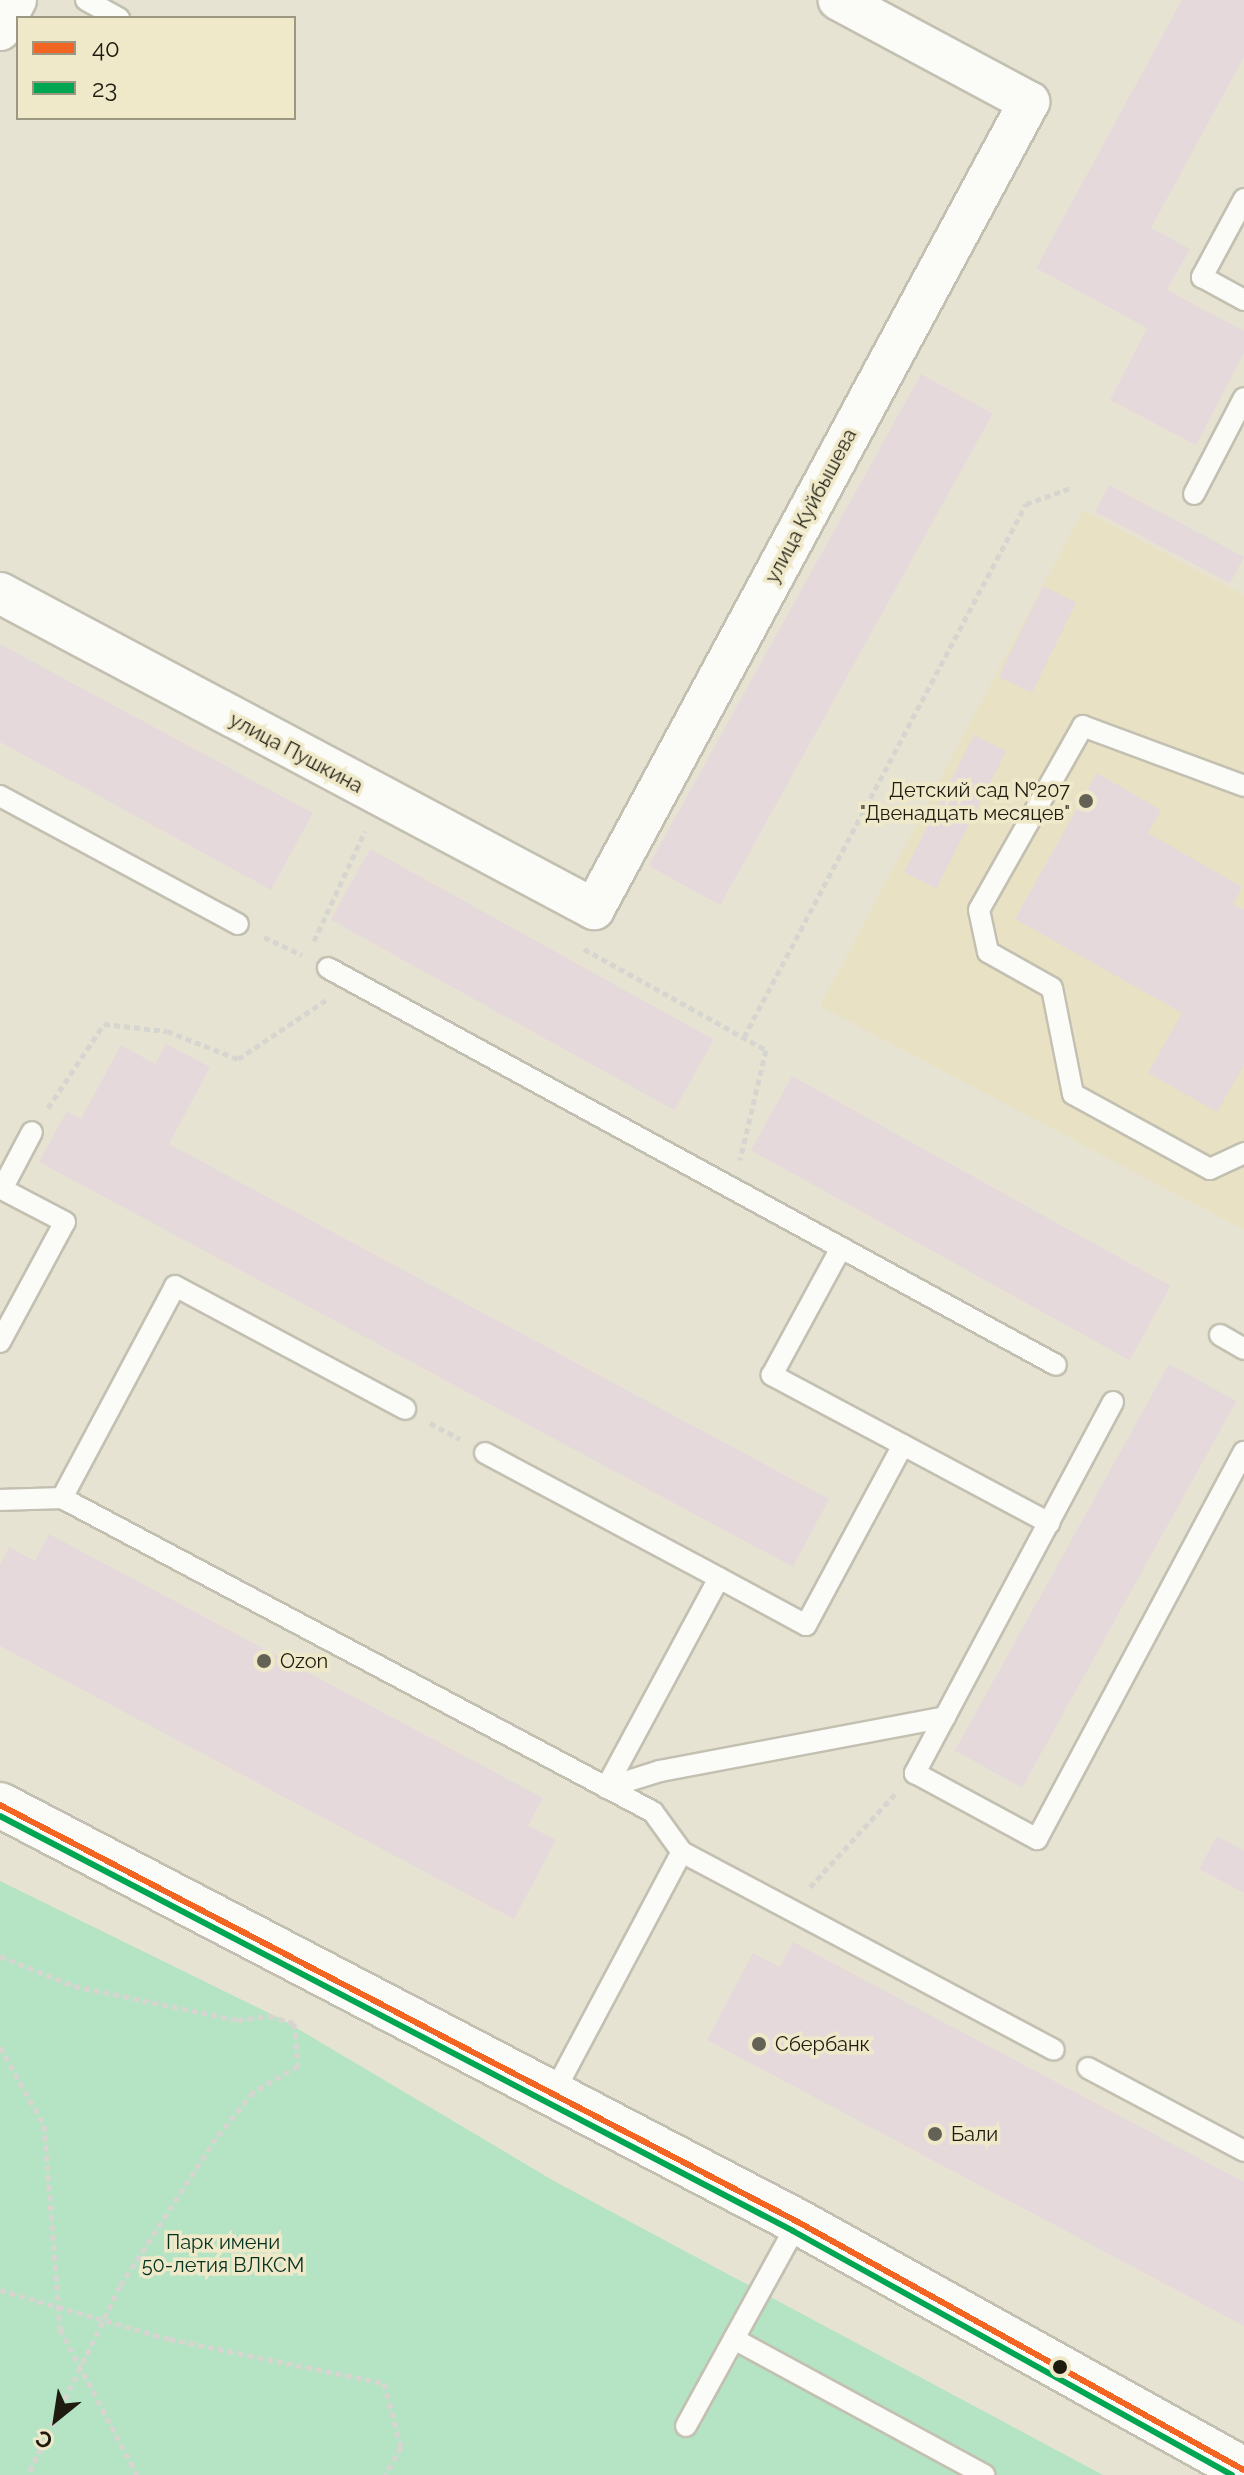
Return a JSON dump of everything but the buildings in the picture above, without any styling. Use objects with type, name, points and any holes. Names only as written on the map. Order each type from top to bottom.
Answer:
[{"type":"street","points":[[0,30],[16,0]]},
{"type":"street","name":"улица Куйбышева","points":[[594,909],[1029,102],[839,0]]},
{"type":"street","name":"улица Пушкина","points":[[0,593],[594,909]]},
{"type":"street","points":[[0,1805],[798,2222],[1244,2470]]},
{"type":"lane","points":[[86,0],[115,16]]},
{"type":"lane","points":[[1244,199],[1202,277],[1244,300]]},
{"type":"lane","points":[[1194,494],[1244,398]]},
{"type":"lane","points":[[1244,786],[1083,726],[979,910],[988,952],[1052,988],[1073,1094],[1210,1169],[1244,1153]]},
{"type":"lane","points":[[0,796],[238,924]]},
{"type":"lane","points":[[328,968],[1056,1365]]},
{"type":"lane","points":[[0,1342],[65,1222],[2,1189],[32,1132]]},
{"type":"lane","points":[[841,1248],[772,1375],[1049,1523]]},
{"type":"lane","points":[[62,1498],[175,1286],[405,1409]]},
{"type":"lane","points":[[1220,1335],[1244,1349]]},
{"type":"lane","points":[[1113,1402],[915,1773],[1037,1839],[1244,1452]]},
{"type":"lane","points":[[485,1453],[806,1625],[903,1445]]},
{"type":"lane","points":[[0,1500],[62,1498],[653,1812],[682,1852],[1054,2050]]},
{"type":"lane","points":[[606,1788],[719,1578]]},
{"type":"lane","points":[[606,1788],[660,1771],[945,1717]]},
{"type":"lane","points":[[552,2096],[682,1852]]},
{"type":"lane","points":[[1088,2068],[1244,2151]]},
{"type":"lane","points":[[686,2426],[798,2222]]},
{"type":"lane","points":[[734,2339],[985,2475]]},
{"type":"path","points":[[744,1037],[1026,504],[1073,487]]},
{"type":"path","points":[[238,924],[311,959],[318,925],[353,851],[368,826],[381,834]]},
{"type":"path","points":[[572,943],[766,1050],[733,1189]]},
{"type":"path","points":[[32,1132],[104,1024],[167,1031],[238,1059],[353,981]]},
{"type":"path","points":[[405,1409],[485,1453]]},
{"type":"path","points":[[789,1910],[915,1773]]},
{"type":"path","points":[[0,1956],[74,1986],[237,2020],[269,2016],[294,2023],[298,2066],[253,2092],[216,2138],[102,2320],[28,2475]]},
{"type":"path","points":[[0,2047],[44,2125],[60,2329],[137,2475]]},
{"type":"path","points":[[0,2290],[102,2320],[384,2383],[401,2447],[385,2475]]},
{"type":"shaded area","name":"Детский сад №207 \"Двенадцать месяцев\"","points":[[1083,510],[1244,595],[1244,1230],[820,1006]]},
{"type":"green space","name":"Парк имени 50-летия ВЛКСМ","points":[[0,1881],[283,2020],[554,2181],[1103,2475],[0,2475]]},
{"type":"transit line","name":"40","points":[[0,1805],[798,2222],[1244,2470]]},
{"type":"transit line","name":"23","points":[[0,1816],[793,2231],[1232,2475]]},
{"type":"place","name":"Детский сад №207 \"Двенадцать месяцев\"","points":[[1086,801]]},
{"type":"place","name":"Ozon","points":[[264,1661]]},
{"type":"place","name":"Сбербанк","points":[[759,2044]]},
{"type":"place","name":"Бали","points":[[935,2134]]}]
